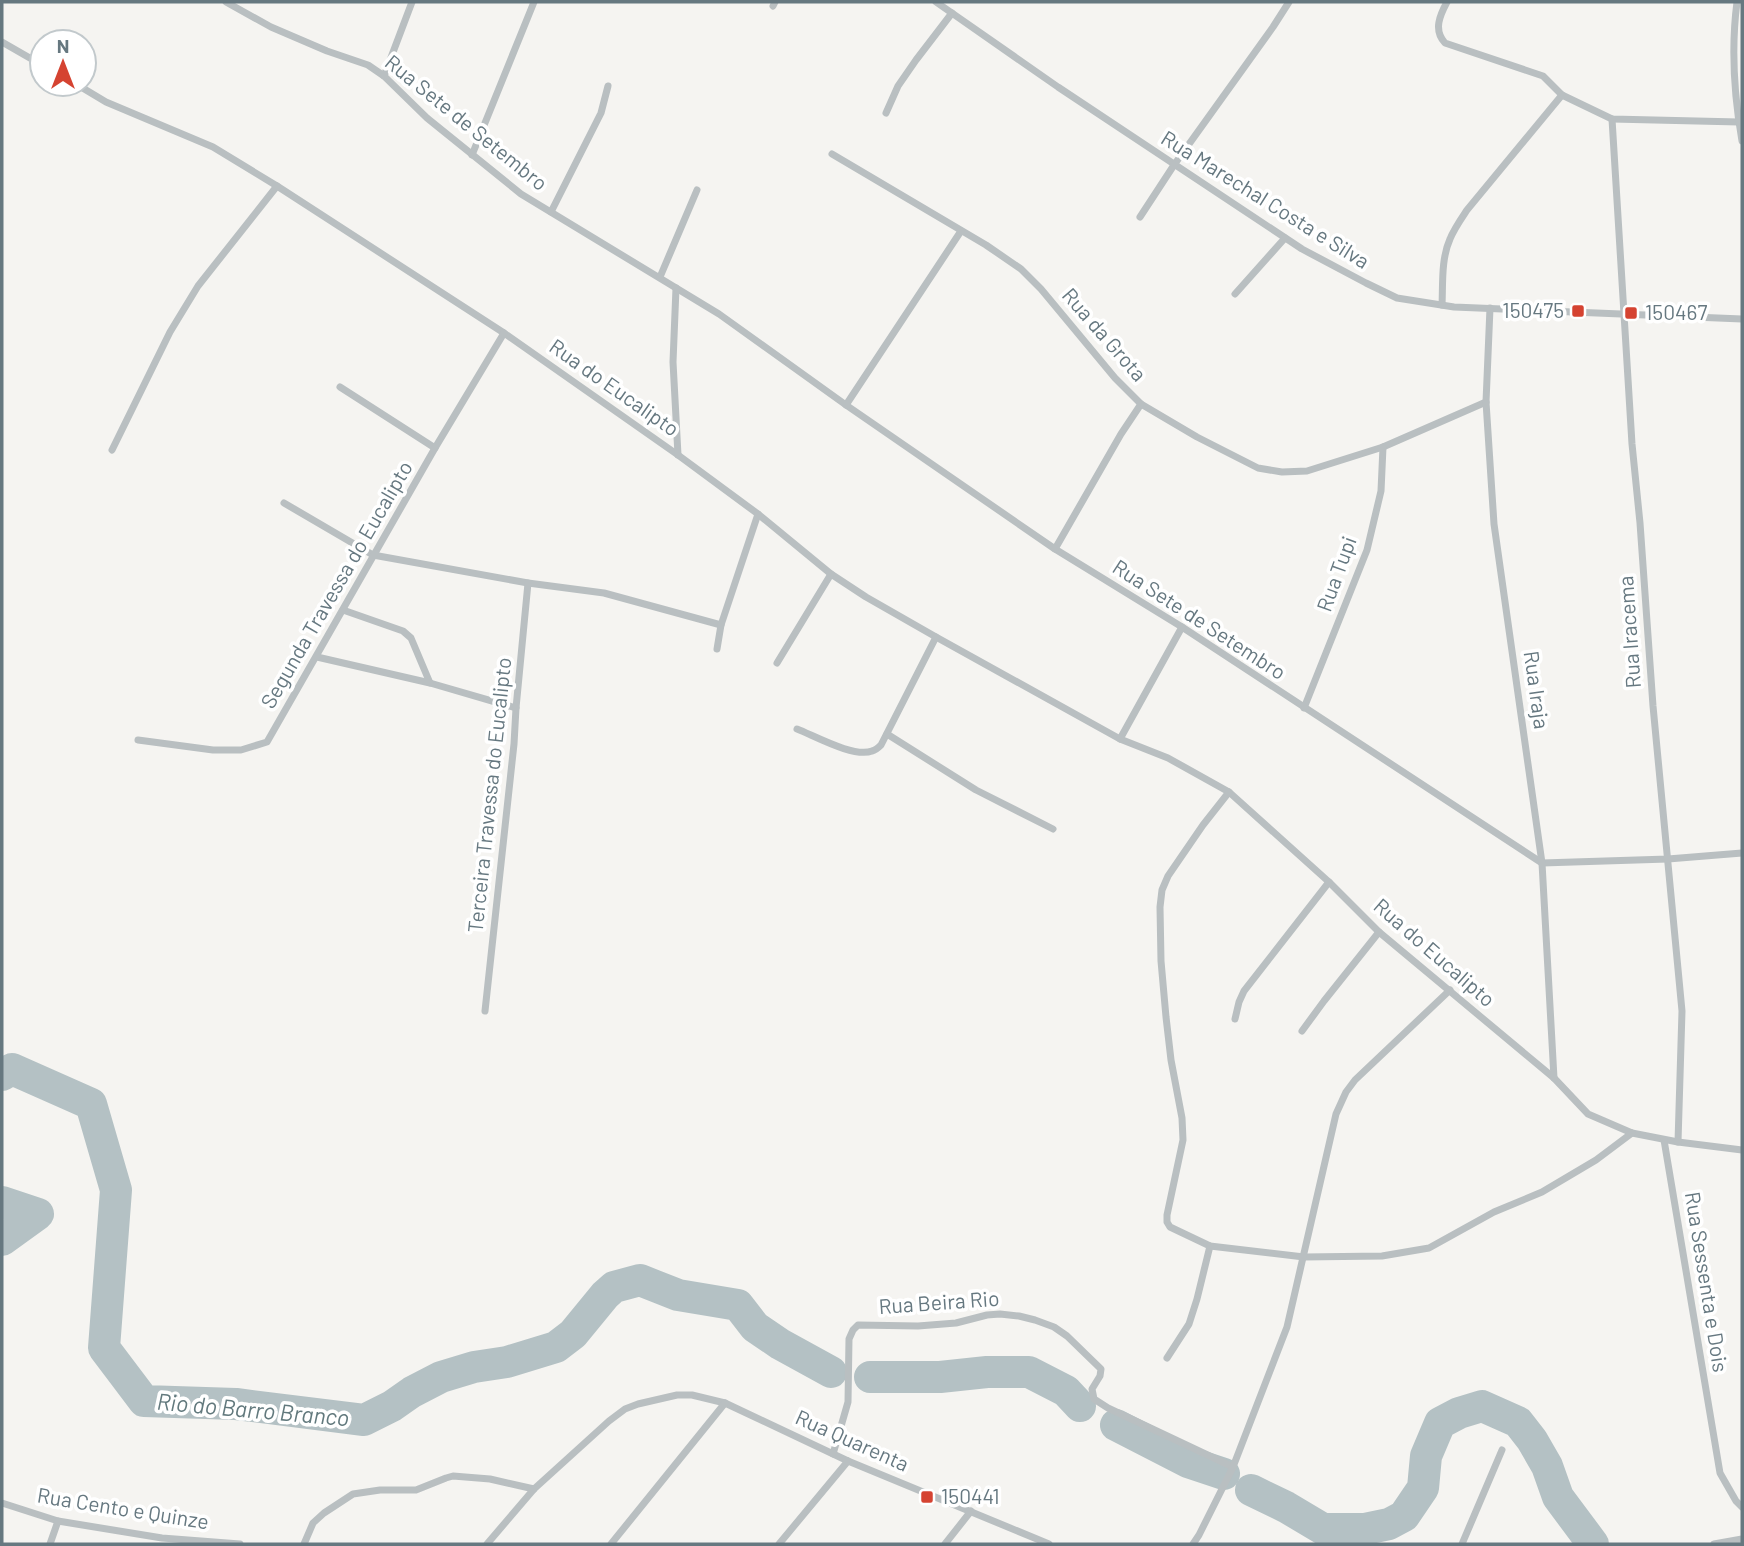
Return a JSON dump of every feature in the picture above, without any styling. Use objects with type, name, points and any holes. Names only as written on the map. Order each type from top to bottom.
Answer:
[{"type":"street","name":"Rua Sete de Setembro","points":[[226,2],[271,27],[368,65],[384,76],[427,118],[521,194],[719,314],[1055,549],[1182,627],[1542,863]]},
{"type":"street","points":[[384,76],[412,2]]},
{"type":"street","points":[[472,155],[534,2]]},
{"type":"street","name":"Rua Marechal Costa e Silva","points":[[936,2],[1058,87],[1302,249],[1397,298],[1441,305],[1490,308],[1742,319]]},
{"type":"street","points":[[1140,217],[1289,2]]},
{"type":"street","points":[[1447,2],[1438,27],[1440,37],[1445,43],[1544,76],[1562,95],[1612,119],[1739,122]]},
{"type":"street","points":[[1737,2],[1742,7]]},
{"type":"street","points":[[1737,2],[1733,44],[1734,76],[1742,141]]},
{"type":"street","points":[[887,113],[898,86],[952,13]]},
{"type":"street","points":[[2,42],[28,57]]},
{"type":"street","points":[[551,212],[601,113],[608,86]]},
{"type":"street","points":[[1441,305],[1443,269],[1449,240],[1467,210],[1562,95]]},
{"type":"street","name":"Rua do Eucalipto","points":[[98,97],[213,147],[504,333],[678,455],[758,514],[831,574],[936,637],[1121,739],[1168,758],[1229,792],[1329,882],[1379,932],[1554,1078],[1588,1114],[1632,1133],[1742,1150]]},
{"type":"street","name":"Rua Iracema","points":[[1612,119],[1632,444],[1653,706],[1682,1010],[1678,1142]]},
{"type":"street","name":"Rua da Grota","points":[[832,154],[986,245],[1029,276],[1115,378],[1141,404],[1258,468],[1282,472],[1307,471],[1383,447],[1486,402]]},
{"type":"street","points":[[112,450],[170,332],[198,286],[277,186]]},
{"type":"street","points":[[660,277],[697,190]]},
{"type":"street","points":[[846,405],[961,231]]},
{"type":"street","points":[[1235,294],[1285,238]]},
{"type":"street","points":[[676,288],[673,362],[678,455]]},
{"type":"street","name":"Rua Iraja","points":[[1490,308],[1486,402],[1494,524],[1542,863],[1554,1078]]},
{"type":"street","name":"Segunda Travessa do Eucalipto","points":[[138,740],[213,750],[241,750],[267,742],[504,333]]},
{"type":"street","points":[[340,387],[435,448]]},
{"type":"street","points":[[1055,549],[1141,404]]},
{"type":"street","name":"Rua Tupi","points":[[1304,708],[1367,550],[1381,491],[1383,447]]},
{"type":"street","points":[[284,503],[373,555],[528,583],[604,593],[721,625]]},
{"type":"street","points":[[717,649],[721,625],[758,514]]},
{"type":"street","points":[[777,663],[831,574]]},
{"type":"street","name":"Terceira Travessa do Eucalipto","points":[[485,1011],[514,744],[528,583]]},
{"type":"street","points":[[343,610],[403,631],[411,638],[429,683]]},
{"type":"street","points":[[1121,739],[1182,627]]},
{"type":"street","points":[[797,729],[850,751],[875,751],[887,734],[936,637]]},
{"type":"street","points":[[317,657],[429,683],[516,708]]},
{"type":"street","points":[[887,734],[976,790],[1052,829]]},
{"type":"street","points":[[1229,792],[1168,876],[1162,890],[1161,961],[1171,1060],[1182,1118],[1183,1140],[1167,1223],[1170,1227],[1210,1246],[1304,1257],[1382,1256],[1429,1248],[1494,1212],[1542,1192],[1596,1160],[1632,1133]]},
{"type":"street","points":[[1542,863],[1668,859],[1742,853]]},
{"type":"street","points":[[1235,1019],[1244,991],[1329,882]]},
{"type":"street","points":[[1302,1031],[1379,932]]},
{"type":"street","points":[[1193,1544],[1233,1467],[1287,1327],[1336,1114],[1346,1092],[1355,1080],[1450,990]]},
{"type":"street","name":"Rua Sessenta e Dois","points":[[1664,1140],[1720,1473],[1742,1507]]},
{"type":"street","points":[[1167,1359],[1189,1324],[1210,1246]]},
{"type":"street","name":"Rua Beira Rio","points":[[833,1454],[848,1402],[849,1339],[852,1330],[858,1325],[956,1323],[988,1314],[1000,1314],[1035,1320],[1054,1327],[1067,1336],[1100,1366],[1102,1371],[1092,1389],[1094,1399],[1233,1467]]},
{"type":"street","name":"Rua Quarenta","points":[[534,1489],[625,1409],[653,1399],[692,1395],[725,1403],[848,1461],[1049,1544]]},
{"type":"street","points":[[611,1544],[725,1403]]},
{"type":"street","points":[[1462,1544],[1502,1450]]},
{"type":"street","points":[[779,1544],[848,1461]]},
{"type":"street","points":[[304,1544],[313,1523],[354,1494],[380,1490],[416,1490],[453,1476],[490,1479],[534,1489],[487,1544]]},
{"type":"street","name":"Rua Cento e Quinze","points":[[2,1503],[58,1521],[162,1538],[240,1544]]},
{"type":"street","points":[[945,1544],[971,1511]]},
{"type":"street","points":[[50,1544],[58,1521]]},
{"type":"street","points":[[1714,1544],[1742,1538]]},
{"type":"waterway","name":"Rio do Barro Branco","points":[[2,1075],[12,1069],[91,1104],[116,1190],[104,1348],[144,1401],[236,1404],[364,1420],[441,1377],[474,1367],[507,1362],[556,1347],[573,1334],[614,1287],[640,1280],[678,1295],[738,1305],[755,1327],[831,1372]]},
{"type":"waterway","name":"Rio do Barro Branco","points":[[2,1202],[38,1214],[2,1240]]},
{"type":"waterway","name":"Rio do Barro Branco","points":[[870,1377],[940,1377],[987,1372],[1029,1372],[1066,1391],[1080,1406]]},
{"type":"waterway","name":"Rio do Barro Branco","points":[[1251,1490],[1323,1529],[1365,1529],[1389,1524],[1404,1516],[1423,1488],[1426,1456],[1440,1423],[1459,1413],[1482,1406],[1518,1422],[1547,1466],[1558,1497],[1593,1544]]},
{"type":"waterway","name":"Rio do Barro Branco","points":[[1116,1425],[1188,1462],[1224,1474]]},
{"type":"place","name":"150475","points":[[1578,311]]},
{"type":"place","name":"150467","points":[[1631,313]]},
{"type":"place","name":"150441","points":[[927,1497]]}]
